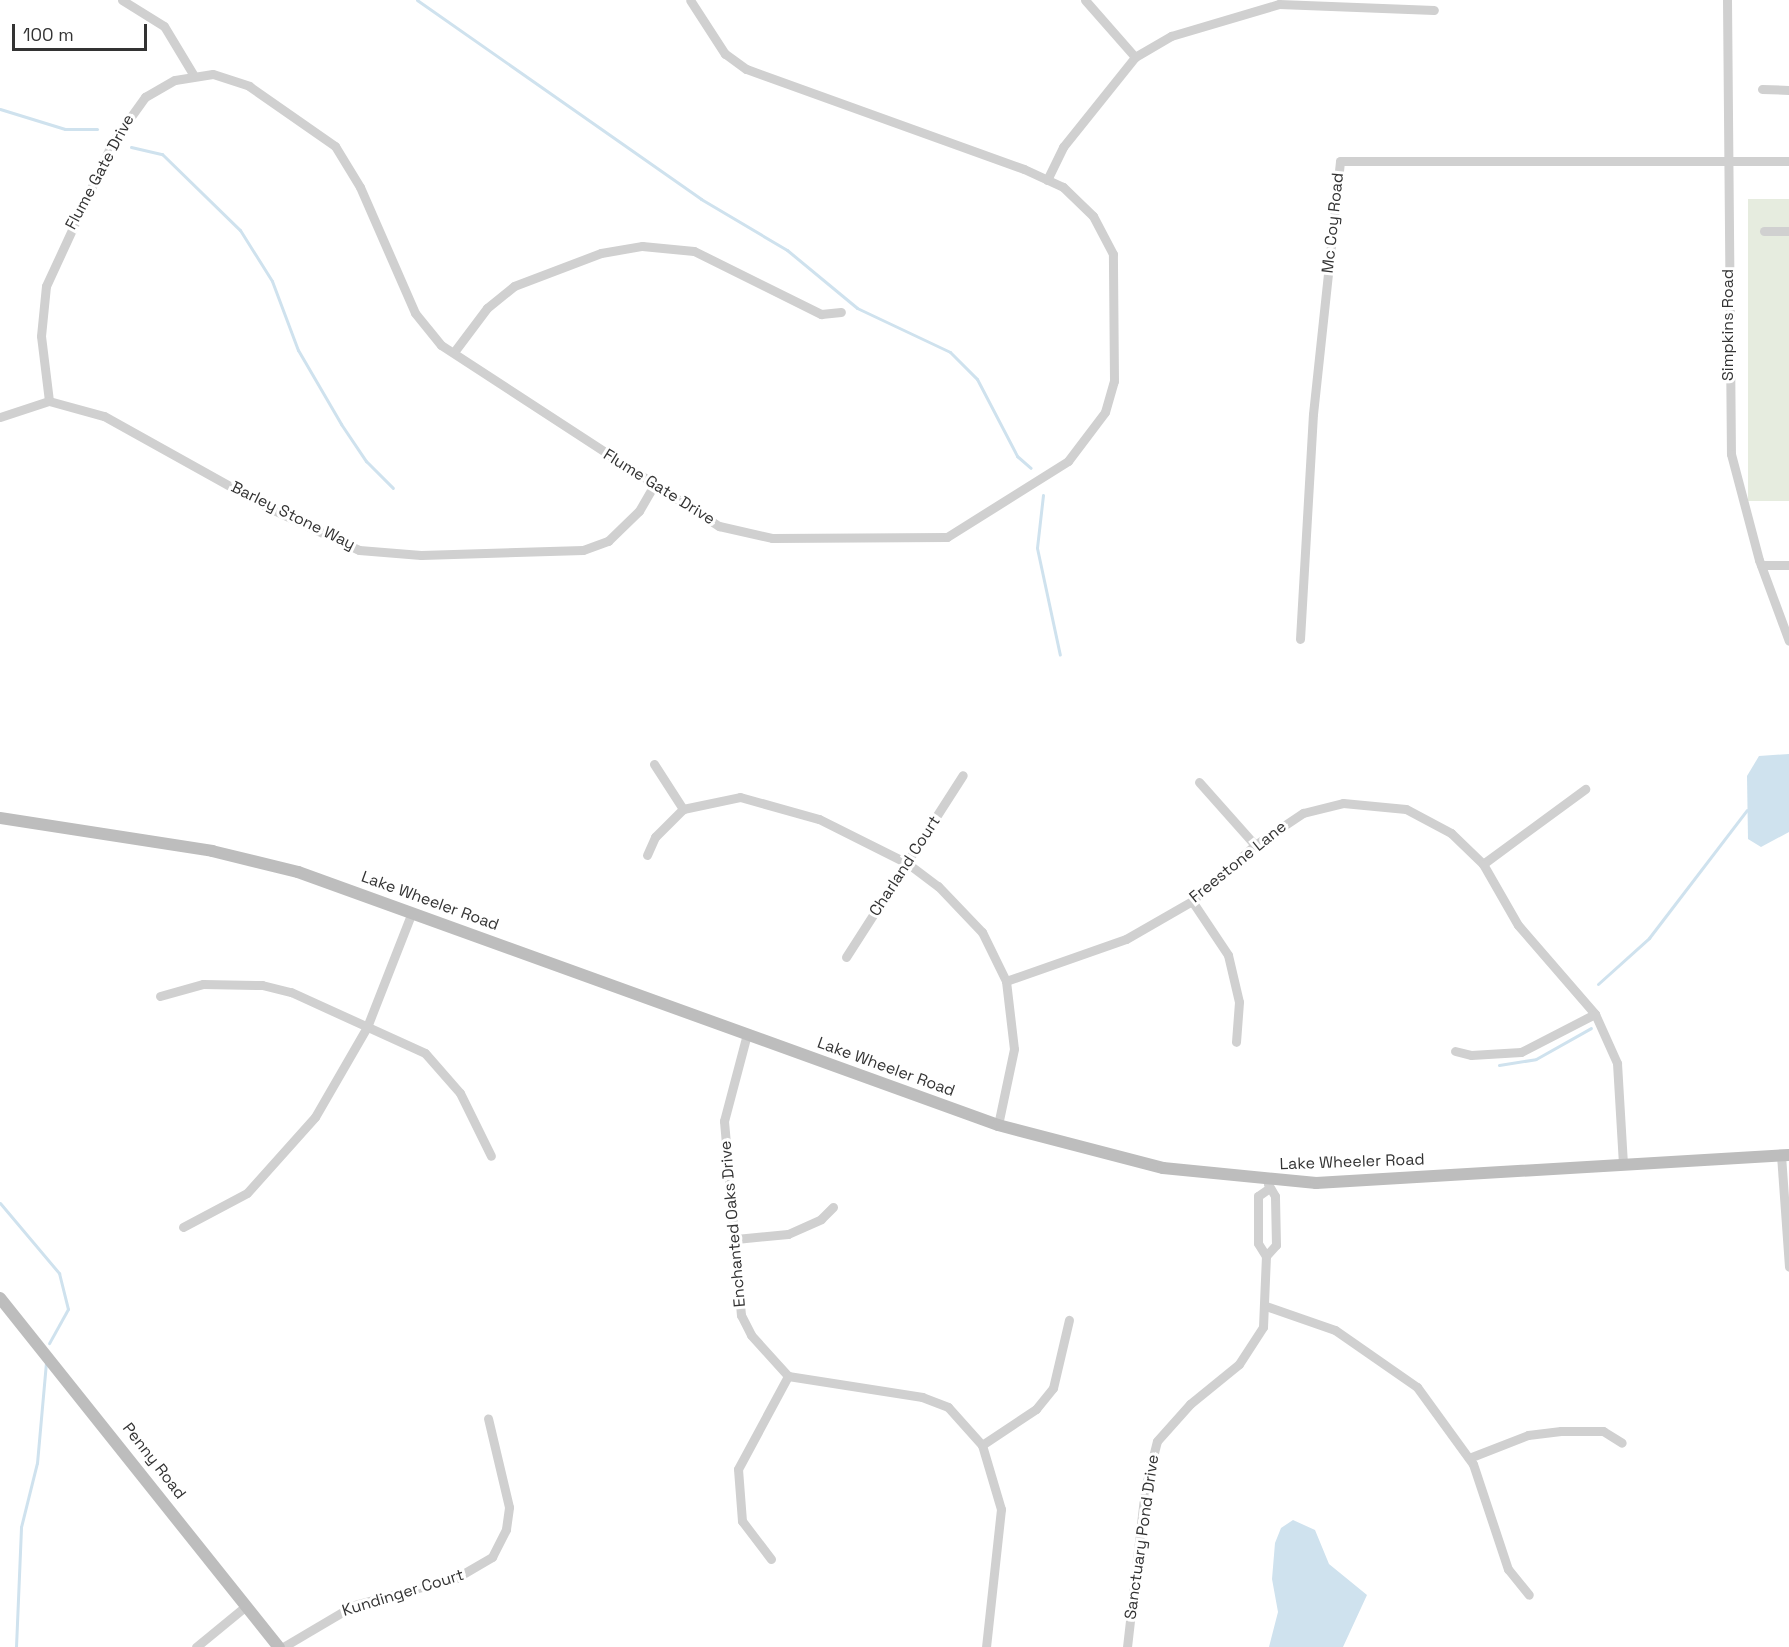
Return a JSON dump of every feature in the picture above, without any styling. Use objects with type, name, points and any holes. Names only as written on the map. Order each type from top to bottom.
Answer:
[{"type":"street","points":[[122,0],[165,26],[193,74]]},
{"type":"street","name":"Flume Gate Drive","points":[[49,401],[41,316],[52,265],[129,114],[160,87],[193,74],[249,86],[335,146],[360,187],[415,313],[454,352],[653,487],[718,526],[743,533],[918,541],[947,537],[987,517],[1068,461],[1105,412],[1114,381],[1113,254],[1093,216],[1047,180],[746,69],[725,54],[690,0]]},
{"type":"street","points":[[1085,0],[1135,57]]},
{"type":"street","name":"Simpkins Road","points":[[1727,0],[1728,417],[1737,483],[1761,565],[1789,641]]},
{"type":"street","points":[[1047,180],[1063,147],[1135,57],[1171,36],[1279,4],[1434,10]]},
{"type":"street","points":[[1762,89],[1789,90]]},
{"type":"street","name":"Mc Coy Road","points":[[1300,639],[1304,565],[1340,161],[1729,163]]},
{"type":"street","points":[[1729,163],[1789,161]]},
{"type":"street","points":[[1764,231],[1789,231]]},
{"type":"street","points":[[454,352],[487,308],[514,286],[601,254],[642,246],[694,251],[821,314],[841,312]]},
{"type":"street","points":[[0,417],[49,401]]},
{"type":"street","name":"Barley Stone Way","points":[[49,401],[104,416],[269,508],[358,550],[421,555],[583,549],[608,541],[639,511],[653,487]]},
{"type":"street","points":[[1761,565],[1789,565]]},
{"type":"street","points":[[654,764],[683,810]]},
{"type":"street","name":"Charland Court","points":[[846,957],[963,775]]},
{"type":"street","points":[[1199,782],[1255,845]]},
{"type":"street","points":[[1482,864],[1585,789]]},
{"type":"street","points":[[647,855],[655,837],[683,810],[720,798],[760,800],[819,819],[907,863],[966,912],[1006,981],[1014,1049],[998,1125]]},
{"type":"street","name":"Freestone Lane","points":[[1006,981],[1100,951],[1192,901],[1255,845],[1303,813],[1366,803],[1424,816],[1451,833],[1482,864],[1518,925],[1595,1014],[1617,1063],[1623,1163]]},
{"type":"street","name":"Lake Wheeler Road","points":[[0,818],[263,862],[412,912],[998,1125],[1163,1168],[1268,1185],[1785,1155]]},
{"type":"street","points":[[1192,901],[1233,972],[1239,1002],[1236,1042]]},
{"type":"street","points":[[183,1227],[224,1208],[267,1175],[315,1117],[367,1027],[412,912]]},
{"type":"street","points":[[160,996],[203,984],[262,985],[291,992],[425,1053],[460,1093],[491,1156]]},
{"type":"street","points":[[1455,1051],[1471,1055],[1521,1052],[1595,1014]]},
{"type":"street","name":"Enchanted Oaks Drive","points":[[747,1034],[724,1121],[741,1315],[751,1335],[788,1376]]},
{"type":"street","points":[[1785,1155],[1789,1267]]},
{"type":"street","name":"Sanctuary Pond Drive","points":[[1127,1647],[1145,1489],[1157,1441],[1190,1404],[1239,1364],[1255,1343],[1266,1306],[1266,1256],[1258,1243],[1258,1196],[1268,1185],[1275,1196],[1276,1245],[1266,1256]]},
{"type":"street","points":[[736,1239],[788,1234],[821,1219],[833,1207]]},
{"type":"street","name":"Penny Road","points":[[0,1298],[281,1647]]},
{"type":"street","points":[[1266,1306],[1335,1330],[1372,1351],[1418,1387],[1469,1458],[1508,1569],[1529,1595]]},
{"type":"street","points":[[982,1445],[1036,1409],[1053,1388],[1069,1320]]},
{"type":"street","points":[[771,1559],[742,1521],[738,1469],[788,1376],[922,1397],[948,1407],[982,1445],[1001,1509],[986,1647]]},
{"type":"street","name":"Kundinger Court","points":[[281,1647],[354,1605],[456,1578],[492,1557],[506,1529],[509,1508],[488,1418]]},
{"type":"street","points":[[1469,1458],[1528,1435],[1561,1431],[1603,1431],[1622,1443]]},
{"type":"street","points":[[196,1647],[246,1606]]},
{"type":"shaded area","points":[[1748,199],[1789,199],[1789,501],[1748,501]]},
{"type":"water","points":[[1789,754],[1789,832],[1761,847],[1748,839],[1747,776],[1759,756]]},
{"type":"water","points":[[1293,1520],[1315,1530],[1329,1564],[1367,1595],[1343,1647],[1269,1647],[1278,1612],[1272,1579],[1275,1543],[1281,1528]]},
{"type":"waterway","points":[[417,0],[701,199],[787,250],[857,308],[950,352],[977,379],[1017,456],[1031,468]]},
{"type":"waterway","points":[[0,109],[65,129],[97,129]]},
{"type":"waterway","points":[[131,147],[162,154],[240,230],[272,281],[298,350],[341,424],[366,461],[393,488]]},
{"type":"waterway","points":[[1043,495],[1037,548],[1060,655]]},
{"type":"waterway","points":[[1598,984],[1649,938],[1747,810]]},
{"type":"waterway","points":[[1499,1065],[1536,1059],[1591,1028]]},
{"type":"waterway","points":[[0,1203],[59,1273],[68,1309],[49,1343]]},
{"type":"waterway","points":[[16,1647],[21,1527],[37,1463],[46,1363]]}]
